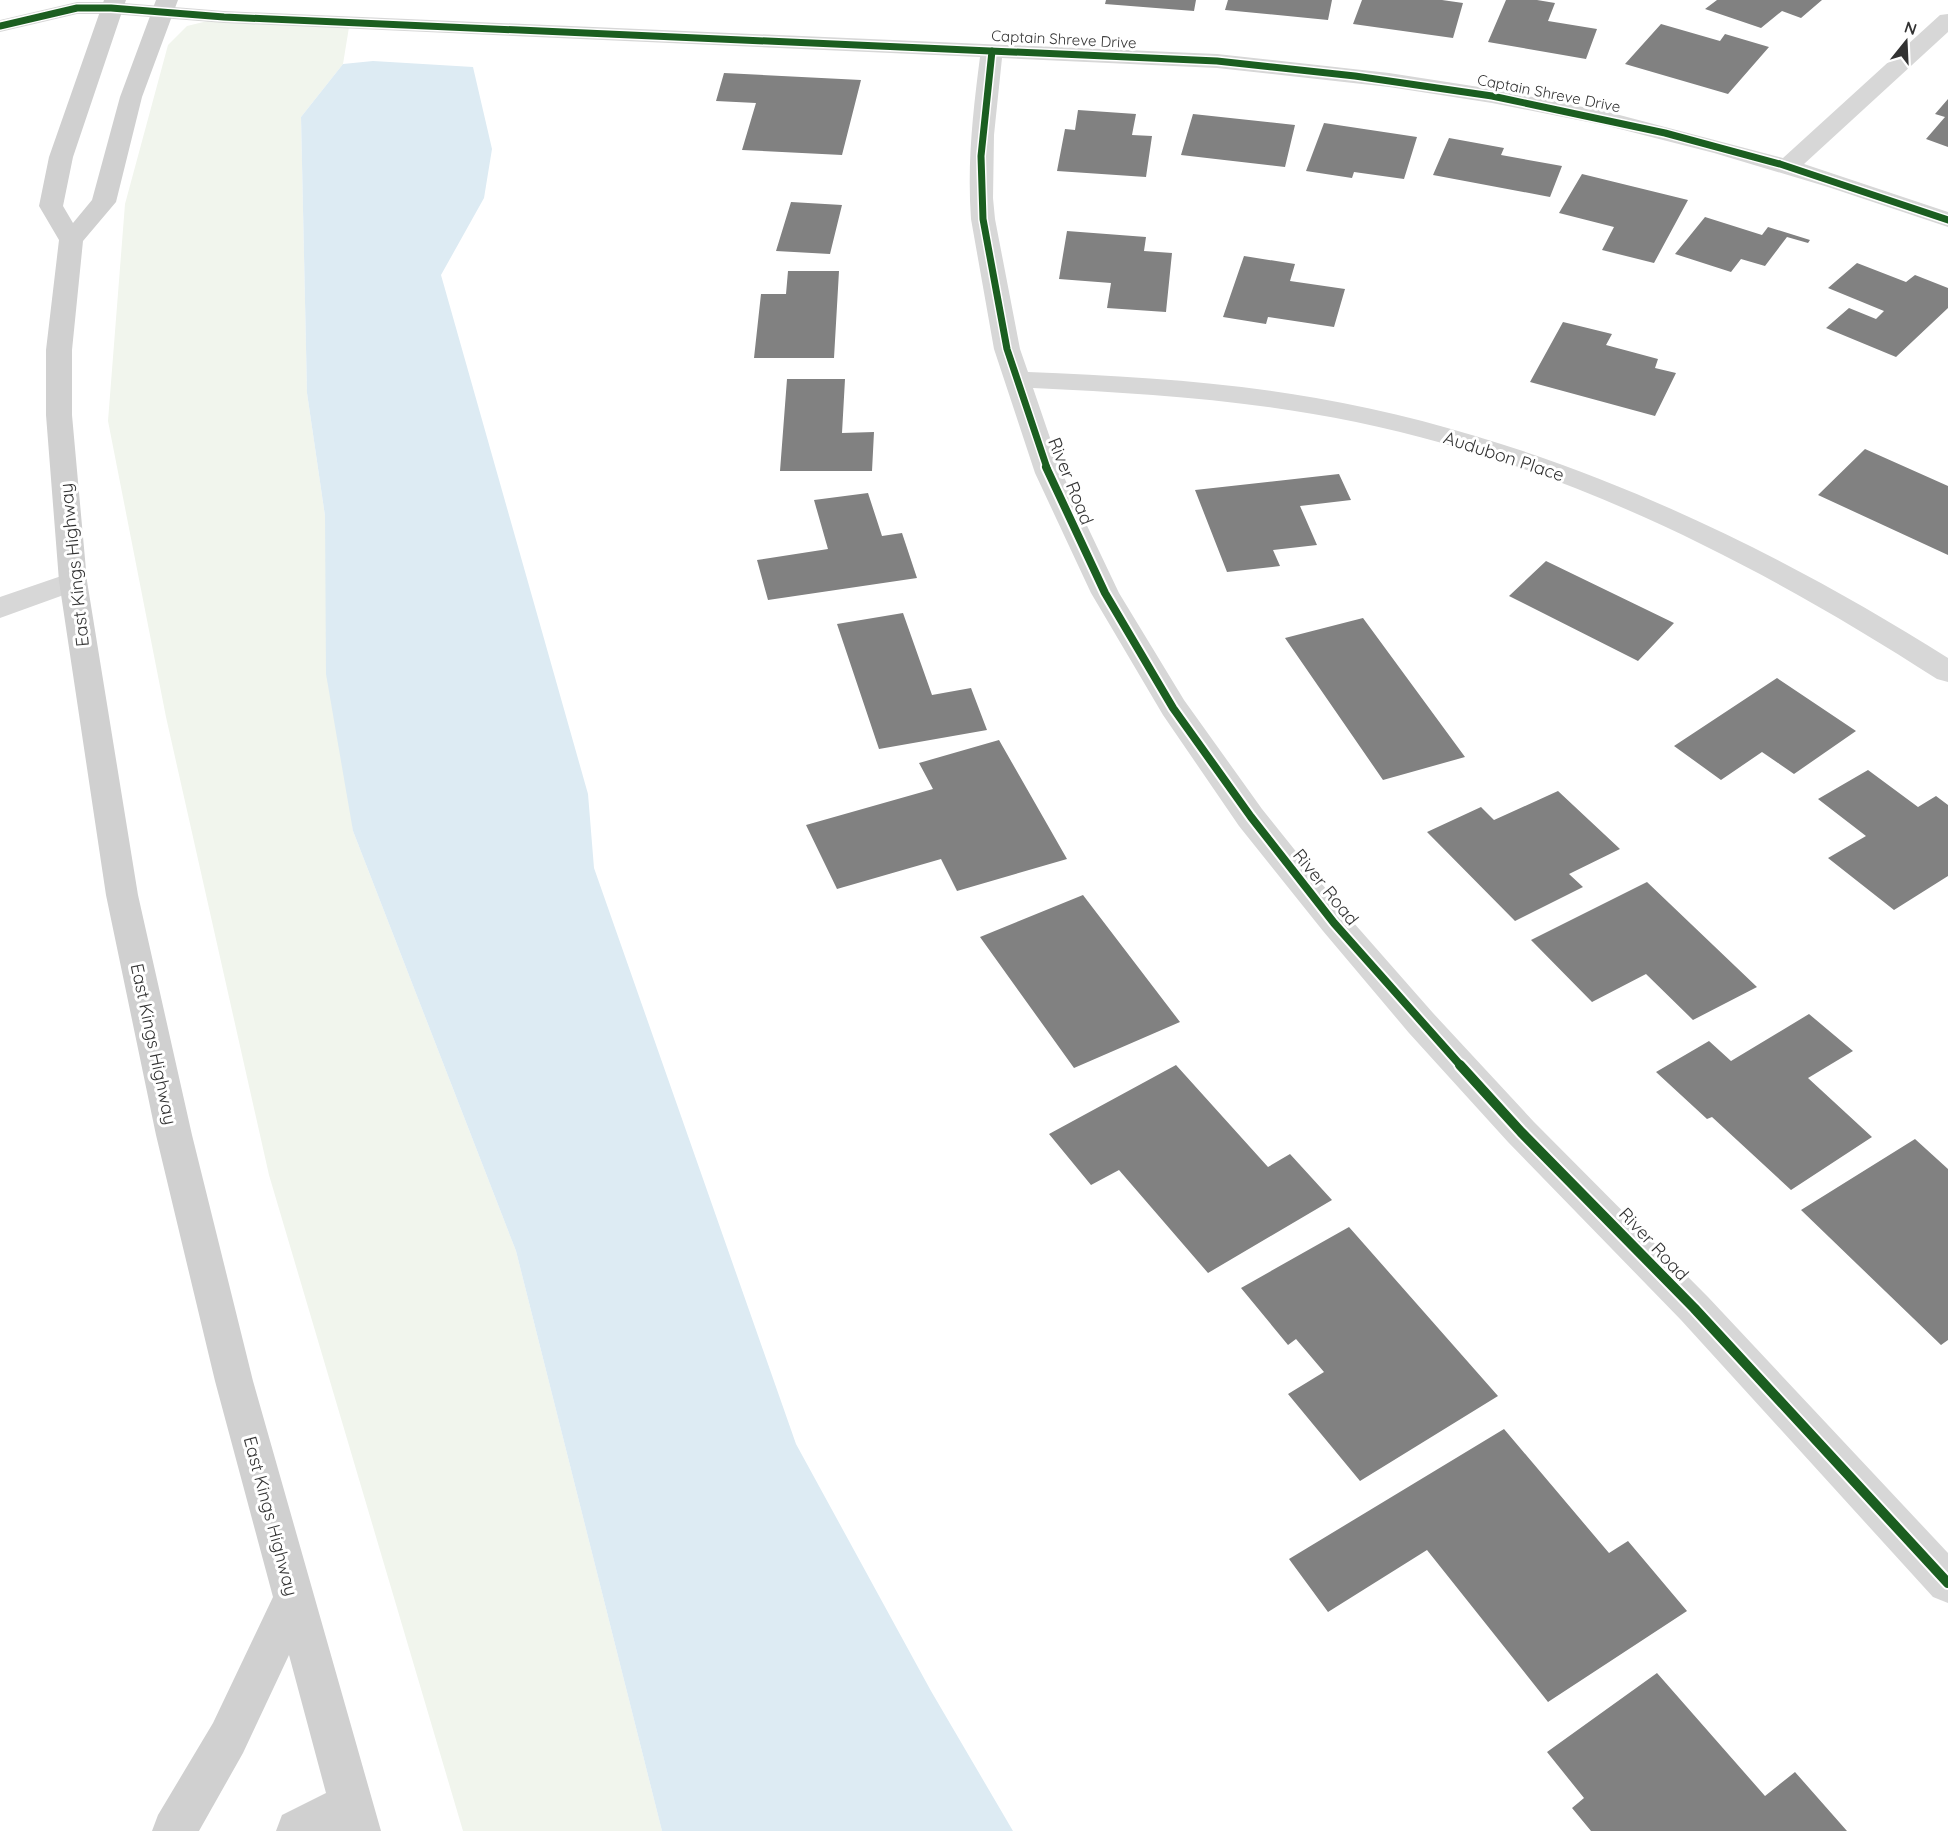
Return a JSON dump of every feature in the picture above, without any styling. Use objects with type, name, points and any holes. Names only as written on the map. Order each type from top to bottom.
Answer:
[{"type":"main road","points":[[113,4],[62,157],[51,206],[71,240],[104,202],[131,97],[164,7]]},
{"type":"main road","name":"East Kings Highway","points":[[71,240],[59,350],[59,416],[73,581],[122,895],[174,1135],[234,1381],[354,1818]]},
{"type":"main road","points":[[174,1831],[228,1738],[294,1599]]},
{"type":"main road","points":[[298,1831],[354,1818]]},
{"type":"street","name":"Captain Shreve Drive","points":[[0,26],[57,11],[113,4],[1217,61],[1354,75],[1492,96],[1629,124],[1787,167],[1948,220]]},
{"type":"street","points":[[1787,167],[1948,20]]},
{"type":"street","name":"River Road","points":[[992,51],[982,126],[983,216],[998,315],[1016,379],[1048,474],[1075,535],[1145,664],[1190,733],[1278,855],[1347,940],[1511,1122],[1610,1220],[1948,1582]]},
{"type":"street","name":"Audubon Place","points":[[1016,379],[1140,384],[1264,398],[1356,414],[1415,428],[1533,463],[1648,508],[1780,572],[1848,610],[1948,672]]},
{"type":"street","points":[[0,608],[73,581]]},
{"type":"shaded area","points":[[224,17],[350,21],[343,64],[301,117],[307,393],[325,516],[353,831],[516,1251],[662,1831],[463,1831],[269,1175],[166,717],[108,421],[125,204],[168,45],[187,26]]},
{"type":"shaded area","points":[[373,61],[473,67],[492,149],[484,198],[441,275],[588,794],[594,868],[796,1444],[931,1691],[1013,1831],[662,1831],[516,1251],[353,831],[326,674],[325,516],[307,393],[301,117],[343,64]]},
{"type":"building","points":[[1106,0],[1196,0],[1194,11],[1105,4]]},
{"type":"building","points":[[1228,0],[1332,0],[1328,20],[1225,10]]},
{"type":"building","points":[[1362,0],[1442,0],[1463,3],[1453,38],[1353,24]]},
{"type":"building","points":[[1506,0],[1537,0],[1555,3],[1548,21],[1597,29],[1586,59],[1488,42]]},
{"type":"building","points":[[1717,0],[1822,0],[1801,18],[1782,11],[1761,28],[1705,9]]},
{"type":"building","points":[[1661,24],[1720,41],[1725,34],[1769,47],[1728,94],[1625,64]]},
{"type":"building","points":[[724,73],[861,80],[842,155],[742,150],[756,103],[716,101]]},
{"type":"building","points":[[1948,99],[1948,147],[1926,139],[1945,117],[1935,114]]},
{"type":"building","points":[[1078,110],[1136,114],[1132,135],[1152,136],[1146,177],[1057,171],[1065,129],[1075,130]]},
{"type":"building","points":[[1193,114],[1295,125],[1285,167],[1181,155]]},
{"type":"building","points":[[1324,123],[1417,137],[1404,179],[1354,172],[1352,178],[1306,171]]},
{"type":"building","points":[[1449,138],[1504,148],[1501,155],[1562,166],[1550,197],[1433,175]]},
{"type":"building","points":[[1582,174],[1688,200],[1654,263],[1602,250],[1614,227],[1559,213]]},
{"type":"building","points":[[791,202],[842,205],[830,254],[776,251]]},
{"type":"building","points":[[1705,217],[1762,235],[1768,227],[1810,240],[1808,243],[1787,237],[1765,266],[1741,259],[1731,272],[1675,254]]},
{"type":"building","points":[[1067,231],[1146,237],[1144,251],[1172,253],[1166,312],[1107,308],[1111,283],[1059,279]]},
{"type":"building","points":[[1244,256],[1295,264],[1290,281],[1345,289],[1334,327],[1268,317],[1266,324],[1223,317]]},
{"type":"building","points":[[1857,263],[1906,282],[1915,275],[1948,288],[1948,308],[1896,357],[1826,328],[1849,308],[1876,319],[1884,311],[1828,288]]},
{"type":"building","points":[[788,271],[839,271],[834,358],[754,358],[761,294],[786,294]]},
{"type":"building","points":[[1563,322],[1612,334],[1606,345],[1658,359],[1655,368],[1676,373],[1655,416],[1530,382]]},
{"type":"building","points":[[787,379],[845,379],[842,433],[874,432],[872,471],[780,471]]},
{"type":"building","points":[[1865,449],[1948,486],[1948,555],[1818,495]]},
{"type":"building","points":[[1339,474],[1351,500],[1300,506],[1317,545],[1273,550],[1280,566],[1227,572],[1195,490]]},
{"type":"building","points":[[868,493],[882,536],[902,533],[917,578],[768,600],[757,560],[828,549],[814,500]]},
{"type":"building","points":[[1546,561],[1674,623],[1638,661],[1509,596]]},
{"type":"building","points":[[903,613],[932,695],[971,688],[987,730],[879,749],[837,624]]},
{"type":"building","points":[[1363,618],[1465,757],[1383,780],[1285,638]]},
{"type":"building","points":[[1777,678],[1856,731],[1794,774],[1762,752],[1721,780],[1674,746]]},
{"type":"building","points":[[999,740],[1067,859],[957,891],[941,859],[837,889],[806,825],[933,789],[919,763]]},
{"type":"building","points":[[1868,770],[1918,807],[1936,796],[1948,805],[1948,876],[1894,910],[1828,858],[1866,836],[1818,799]]},
{"type":"building","points":[[1558,791],[1620,849],[1569,874],[1583,887],[1515,921],[1427,832],[1481,807],[1494,820]]},
{"type":"building","points":[[1647,882],[1757,987],[1693,1020],[1646,974],[1592,1002],[1531,940]]},
{"type":"building","points":[[1083,895],[1180,1022],[1074,1068],[980,937]]},
{"type":"building","points":[[1809,1014],[1853,1051],[1808,1078],[1872,1137],[1791,1190],[1712,1117],[1707,1119],[1656,1072],[1709,1041],[1731,1061]]},
{"type":"building","points":[[1176,1065],[1268,1167],[1290,1154],[1332,1200],[1208,1273],[1119,1170],[1091,1185],[1049,1134]]},
{"type":"building","points":[[1915,1139],[1948,1169],[1948,1340],[1941,1345],[1801,1210]]},
{"type":"building","points":[[1349,1227],[1498,1396],[1360,1481],[1288,1394],[1324,1372],[1296,1339],[1288,1345],[1241,1288]]},
{"type":"building","points":[[1504,1429],[1609,1553],[1628,1541],[1687,1611],[1548,1702],[1427,1550],[1328,1612],[1289,1559]]},
{"type":"building","points":[[1657,1673],[1765,1796],[1795,1772],[1847,1831],[1591,1831],[1572,1808],[1584,1798],[1547,1752]]},
{"type":"cycle path","points":[[0,26],[77,8],[111,8],[224,17],[1217,61],[1424,85],[1608,119],[1780,164],[1948,220]]},
{"type":"cycle path","points":[[992,51],[983,135],[981,198],[1007,349],[1049,473],[1105,593],[1173,708],[1251,817],[1334,923],[1421,1023],[1521,1132],[1694,1308],[1948,1583]]}]
